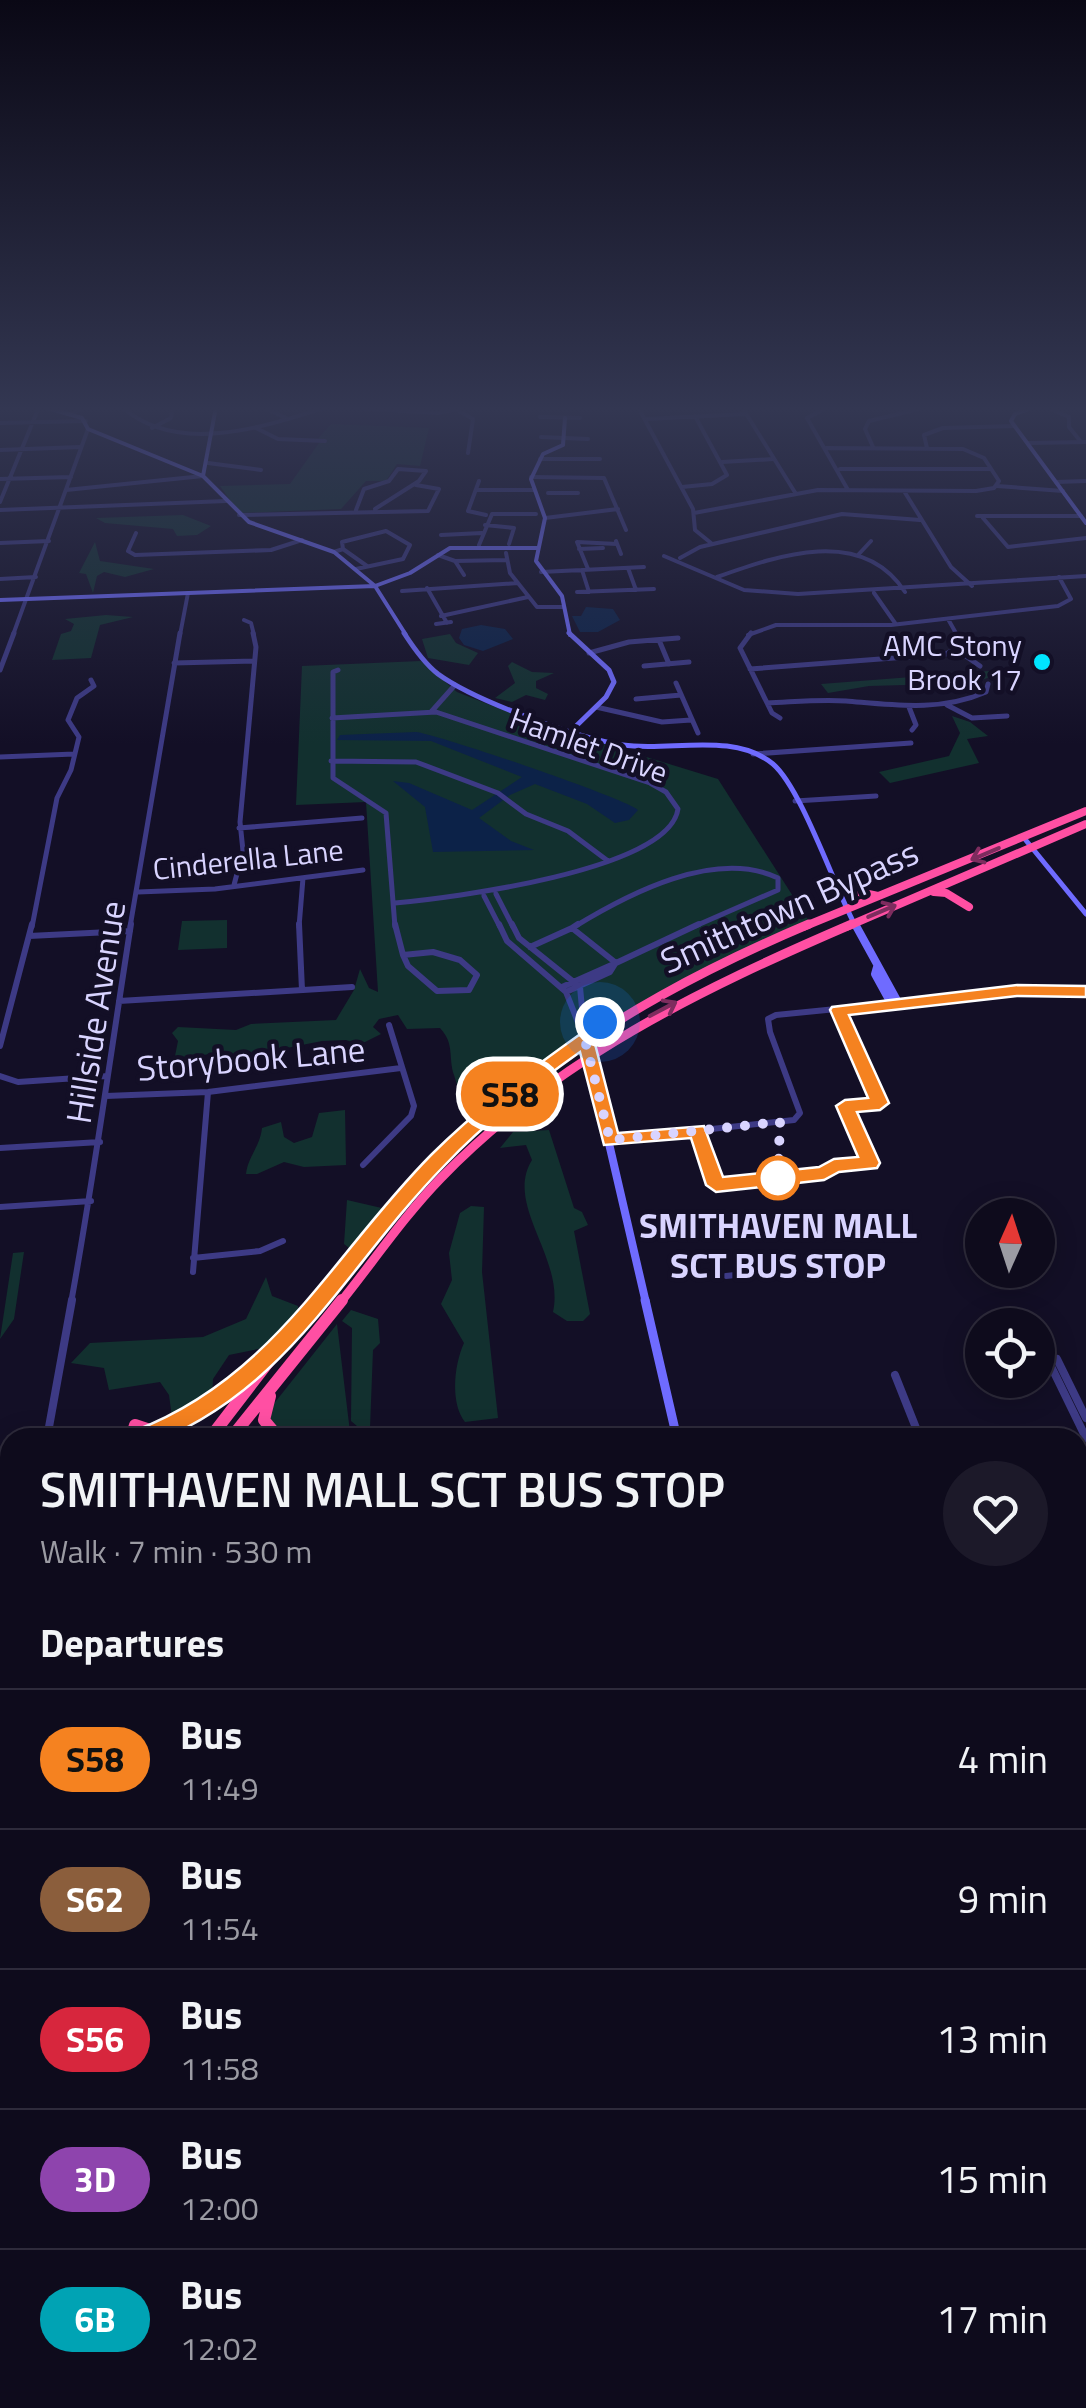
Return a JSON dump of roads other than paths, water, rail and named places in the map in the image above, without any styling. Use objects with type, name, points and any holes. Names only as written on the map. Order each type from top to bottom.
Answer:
[{"type":"highway","name":"Smithtown Bypass","points":[[218,1428],[438,1160],[520,1086],[612,1022],[700,975],[1086,811]]},
{"type":"highway","name":"Smithtown Bypass","points":[[239,1428],[452,1166],[521,1103],[589,1053],[694,993],[1086,824]]},
{"type":"highway","points":[[926,893],[946,893],[969,907],[949,889],[960,878]]},
{"type":"highway","points":[[836,887],[867,897],[899,890]]},
{"type":"highway","points":[[167,1428],[219,1401],[290,1336]]},
{"type":"highway","points":[[268,1428],[264,1417],[277,1380]]},
{"type":"main road","points":[[250,519],[334,552],[375,586],[410,642],[434,671],[457,686],[572,730],[644,748],[707,746],[753,754],[774,766],[877,966],[876,974],[895,1004]]},
{"type":"main road","points":[[545,519],[538,548],[541,572],[562,596],[566,629],[609,670],[614,682],[572,730]]},
{"type":"main road","points":[[0,600],[375,586],[410,572],[450,548],[538,548]]},
{"type":"main road","points":[[1024,838],[1086,914]]},
{"type":"main road","points":[[585,1010],[595,1020],[612,1022]]},
{"type":"main road","points":[[585,1040],[674,1428]]},
{"type":"street","points":[[0,670],[56,519]]},
{"type":"street","points":[[479,545],[489,519]]},
{"type":"street","points":[[622,519],[626,530]]},
{"type":"street","points":[[694,519],[694,530],[712,544]]},
{"type":"street","points":[[680,558],[712,544],[819,519]]},
{"type":"street","points":[[912,519],[920,520],[952,567],[972,586]]},
{"type":"street","points":[[982,519],[1006,549],[1086,538]]},
{"type":"street","points":[[485,526],[514,528],[509,544]]},
{"type":"street","points":[[356,570],[403,559],[410,545],[386,530],[339,545],[367,566]]},
{"type":"street","points":[[136,533],[128,551],[136,554],[271,550],[302,540]]},
{"type":"street","points":[[440,535],[482,533]]},
{"type":"street","points":[[0,543],[49,541]]},
{"type":"street","points":[[858,555],[871,541]]},
{"type":"street","points":[[588,592],[577,542],[616,544]]},
{"type":"street","points":[[579,550],[616,544]]},
{"type":"street","points":[[616,544],[621,554]]},
{"type":"street","points":[[334,552],[343,549]]},
{"type":"street","points":[[716,578],[812,552],[858,555],[896,572],[906,592]]},
{"type":"street","points":[[506,553],[518,583],[537,607],[564,607]]},
{"type":"street","points":[[438,555],[455,562],[507,560]]},
{"type":"street","points":[[664,556],[680,558],[752,592],[906,592],[1086,576]]},
{"type":"street","points":[[455,562],[464,575]]},
{"type":"street","points":[[541,572],[644,567]]},
{"type":"street","points":[[628,568],[636,590]]},
{"type":"street","points":[[0,579],[36,577]]},
{"type":"street","points":[[780,718],[750,669],[741,642],[760,628],[948,619],[1062,605],[1071,599],[1058,577]]},
{"type":"street","points":[[834,579],[837,592]]},
{"type":"street","points":[[402,590],[518,583]]},
{"type":"street","points":[[427,588],[449,622],[436,624]]},
{"type":"street","points":[[577,592],[654,589]]},
{"type":"street","points":[[873,592],[895,623]]},
{"type":"street","name":"Hillside Avenue","points":[[49,1428],[90,1202],[130,931],[188,593]]},
{"type":"street","points":[[442,616],[529,596]]},
{"type":"street","points":[[948,619],[962,642],[957,650]]},
{"type":"street","points":[[234,886],[243,851],[239,825],[254,661],[251,623],[244,620]]},
{"type":"street","points":[[588,654],[630,642],[678,638]]},
{"type":"street","points":[[659,640],[670,664]]},
{"type":"street","points":[[750,669],[957,650],[980,666]]},
{"type":"street","points":[[174,664],[254,661]]},
{"type":"street","points":[[648,676],[643,664],[689,662]]},
{"type":"street","points":[[338,670],[333,672],[333,778],[386,814],[401,954],[437,990],[468,990],[476,983],[476,974],[452,953],[401,954]]},
{"type":"street","points":[[0,1046],[45,872],[56,798],[79,737],[68,720],[77,698],[94,686],[91,680]]},
{"type":"street","points":[[676,684],[698,733]]},
{"type":"street","points":[[768,703],[842,701],[876,708],[946,704],[976,698],[988,684]]},
{"type":"street","points":[[433,712],[457,686]]},
{"type":"street","points":[[636,699],[681,695]]},
{"type":"street","points":[[946,704],[972,718],[1008,716]]},
{"type":"street","points":[[596,707],[662,722],[691,720]]},
{"type":"street","points":[[909,707],[916,725],[912,730]]},
{"type":"street","name":"Hamlet Drive","points":[[332,718],[433,712],[650,784],[675,800],[679,816],[672,828],[558,880],[484,896],[395,903]]},
{"type":"street","points":[[753,754],[911,743]]},
{"type":"street","points":[[0,757],[74,754]]},
{"type":"street","points":[[331,761],[406,760],[498,793],[526,814],[568,830],[608,860]]},
{"type":"street","points":[[795,801],[876,796]]},
{"type":"street","points":[[239,825],[362,818]]},
{"type":"street","points":[[530,947],[701,869],[755,865],[778,878],[778,890],[769,895],[616,963],[610,972],[564,989]]},
{"type":"street","name":"Cinderella Lane","points":[[138,892],[352,875],[362,870]]},
{"type":"street","points":[[302,990],[298,902],[304,878]]},
{"type":"street","points":[[496,894],[508,923],[530,947],[577,984],[585,1010],[585,1040]]},
{"type":"street","points":[[484,896],[507,942],[564,989],[579,1034],[585,1040]]},
{"type":"street","points":[[496,925],[508,923]]},
{"type":"street","points":[[572,928],[616,963]]},
{"type":"street","points":[[29,936],[130,931]]},
{"type":"street","points":[[120,1001],[352,987]]},
{"type":"street","points":[[610,1140],[794,1120],[800,1114],[768,1019],[1017,991],[1086,992]]},
{"type":"street","points":[[363,1165],[411,1116],[412,1089],[401,1068],[396,1032],[389,1025]]},
{"type":"street","name":"Storybook Lane","points":[[106,1096],[208,1092],[401,1068]]},
{"type":"street","points":[[0,1076],[18,1082],[108,1076]]},
{"type":"street","points":[[193,1272],[208,1092]]},
{"type":"street","points":[[0,1148],[100,1142]]},
{"type":"street","points":[[0,1207],[90,1202]]},
{"type":"street","points":[[193,1258],[260,1252],[283,1240]]},
{"type":"street","points":[[726,1276],[744,1274]]},
{"type":"street","points":[[1082,1428],[1053,1360],[1086,1418]]},
{"type":"street","points":[[894,1374],[916,1428]]},
{"type":"water","points":[[586,607],[613,609],[620,620],[598,632],[580,632],[572,616],[581,616]]},
{"type":"water","points":[[481,625],[505,629],[513,639],[483,651],[464,645],[459,638],[462,629]]},
{"type":"water","points":[[416,732],[532,768],[638,810],[629,820],[615,823],[587,804],[535,784],[510,795],[479,818],[511,841],[534,850],[433,852],[425,807],[393,781],[409,783],[472,810],[522,777],[431,741],[337,740],[340,735]]},
{"type":"place","name":"AMC Stony Brook 17","points":[[1042,662]]},
{"type":"place","name":"SMITHAVEN MALL SCT BUS STOP","points":[[778,1178]]}]
